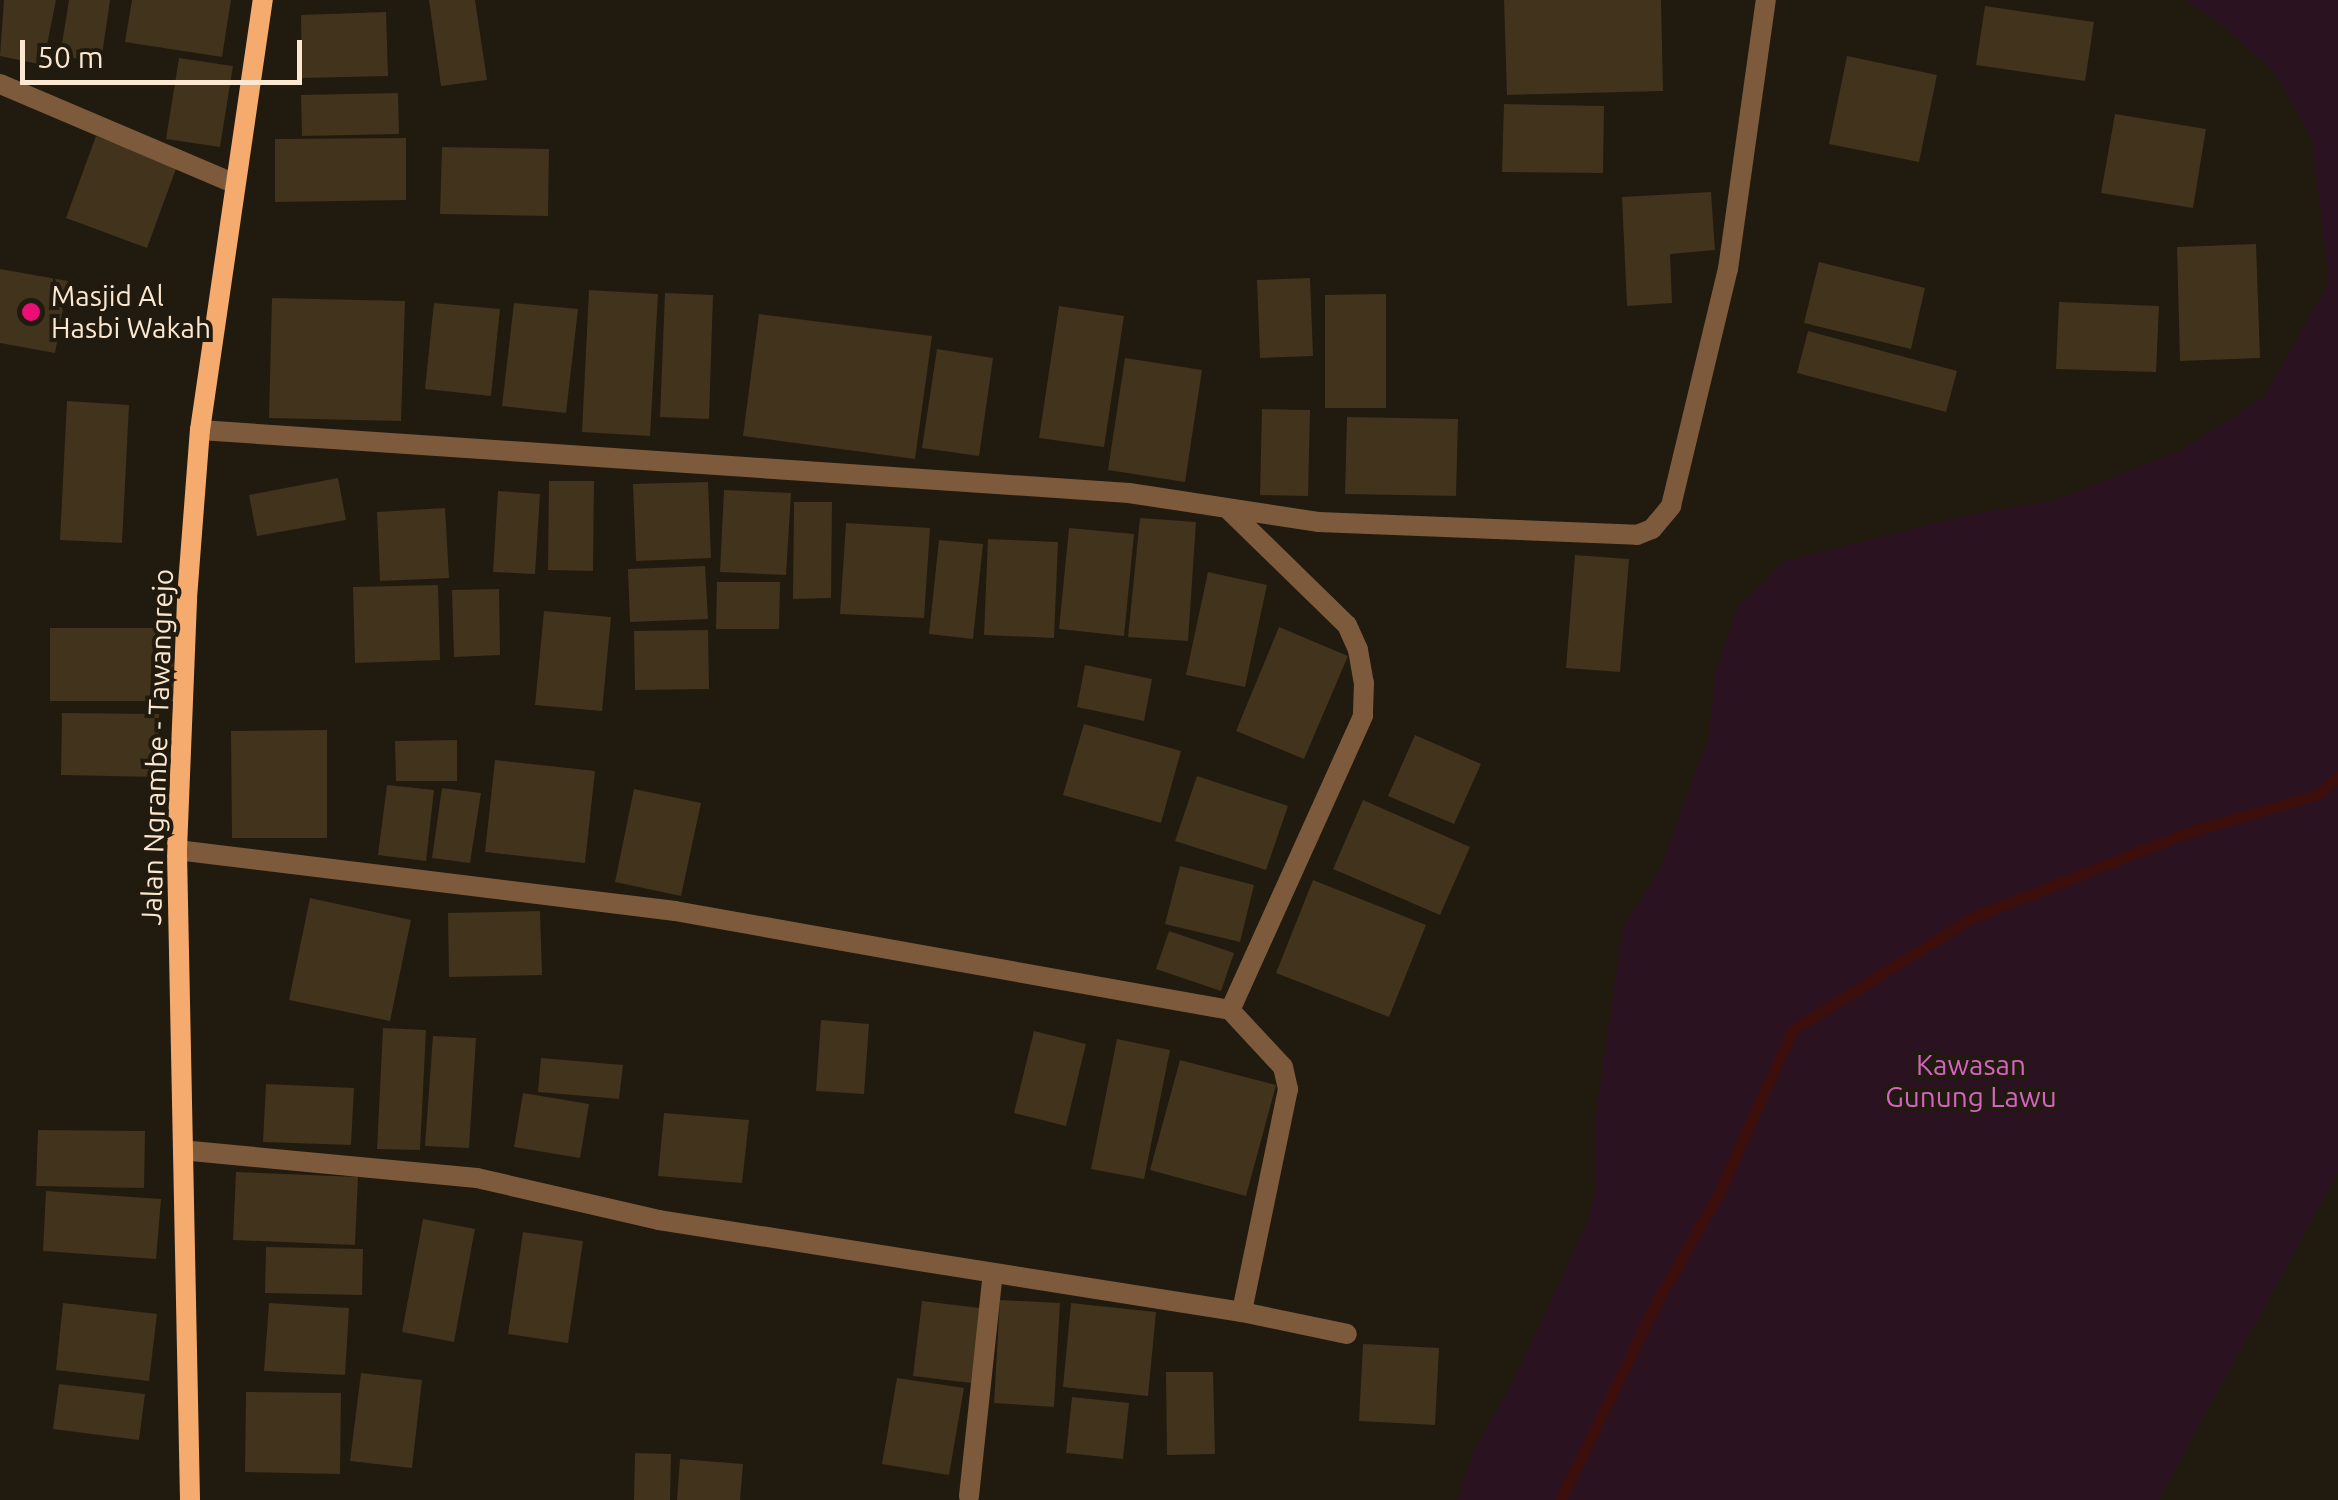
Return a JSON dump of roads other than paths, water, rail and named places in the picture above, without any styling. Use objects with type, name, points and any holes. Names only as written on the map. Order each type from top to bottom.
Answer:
[{"type":"main road","name":"Jalan Ngrambe - Tawangrejo","points":[[190,1500],[177,850],[200,430],[233,183],[263,0]]},
{"type":"street","points":[[200,430],[1129,493],[1230,512],[1318,522],[1621,537],[1652,529],[1670,506],[1728,269],[1766,0]]},
{"type":"street","points":[[0,84],[233,183]]},
{"type":"street","points":[[1230,512],[1348,625],[1364,683],[1363,716],[1230,1010]]},
{"type":"street","points":[[177,850],[675,911],[1230,1010],[1283,1067],[1288,1089],[1242,1312]]},
{"type":"street","points":[[184,1150],[477,1178],[659,1220],[1242,1312],[1346,1334]]},
{"type":"street","points":[[969,1496],[993,1274]]},
{"type":"waterway","points":[[1560,1500],[1658,1299],[1718,1195],[1792,1030],[1971,918],[2186,833],[2319,794],[2338,776]]},
{"type":"place","name":"Masjid Al Hasbi Wakah","points":[[31,312]]},
{"type":"park label","name":"Kawasan Gunung Lawu","points":[[1971,1081]]}]
